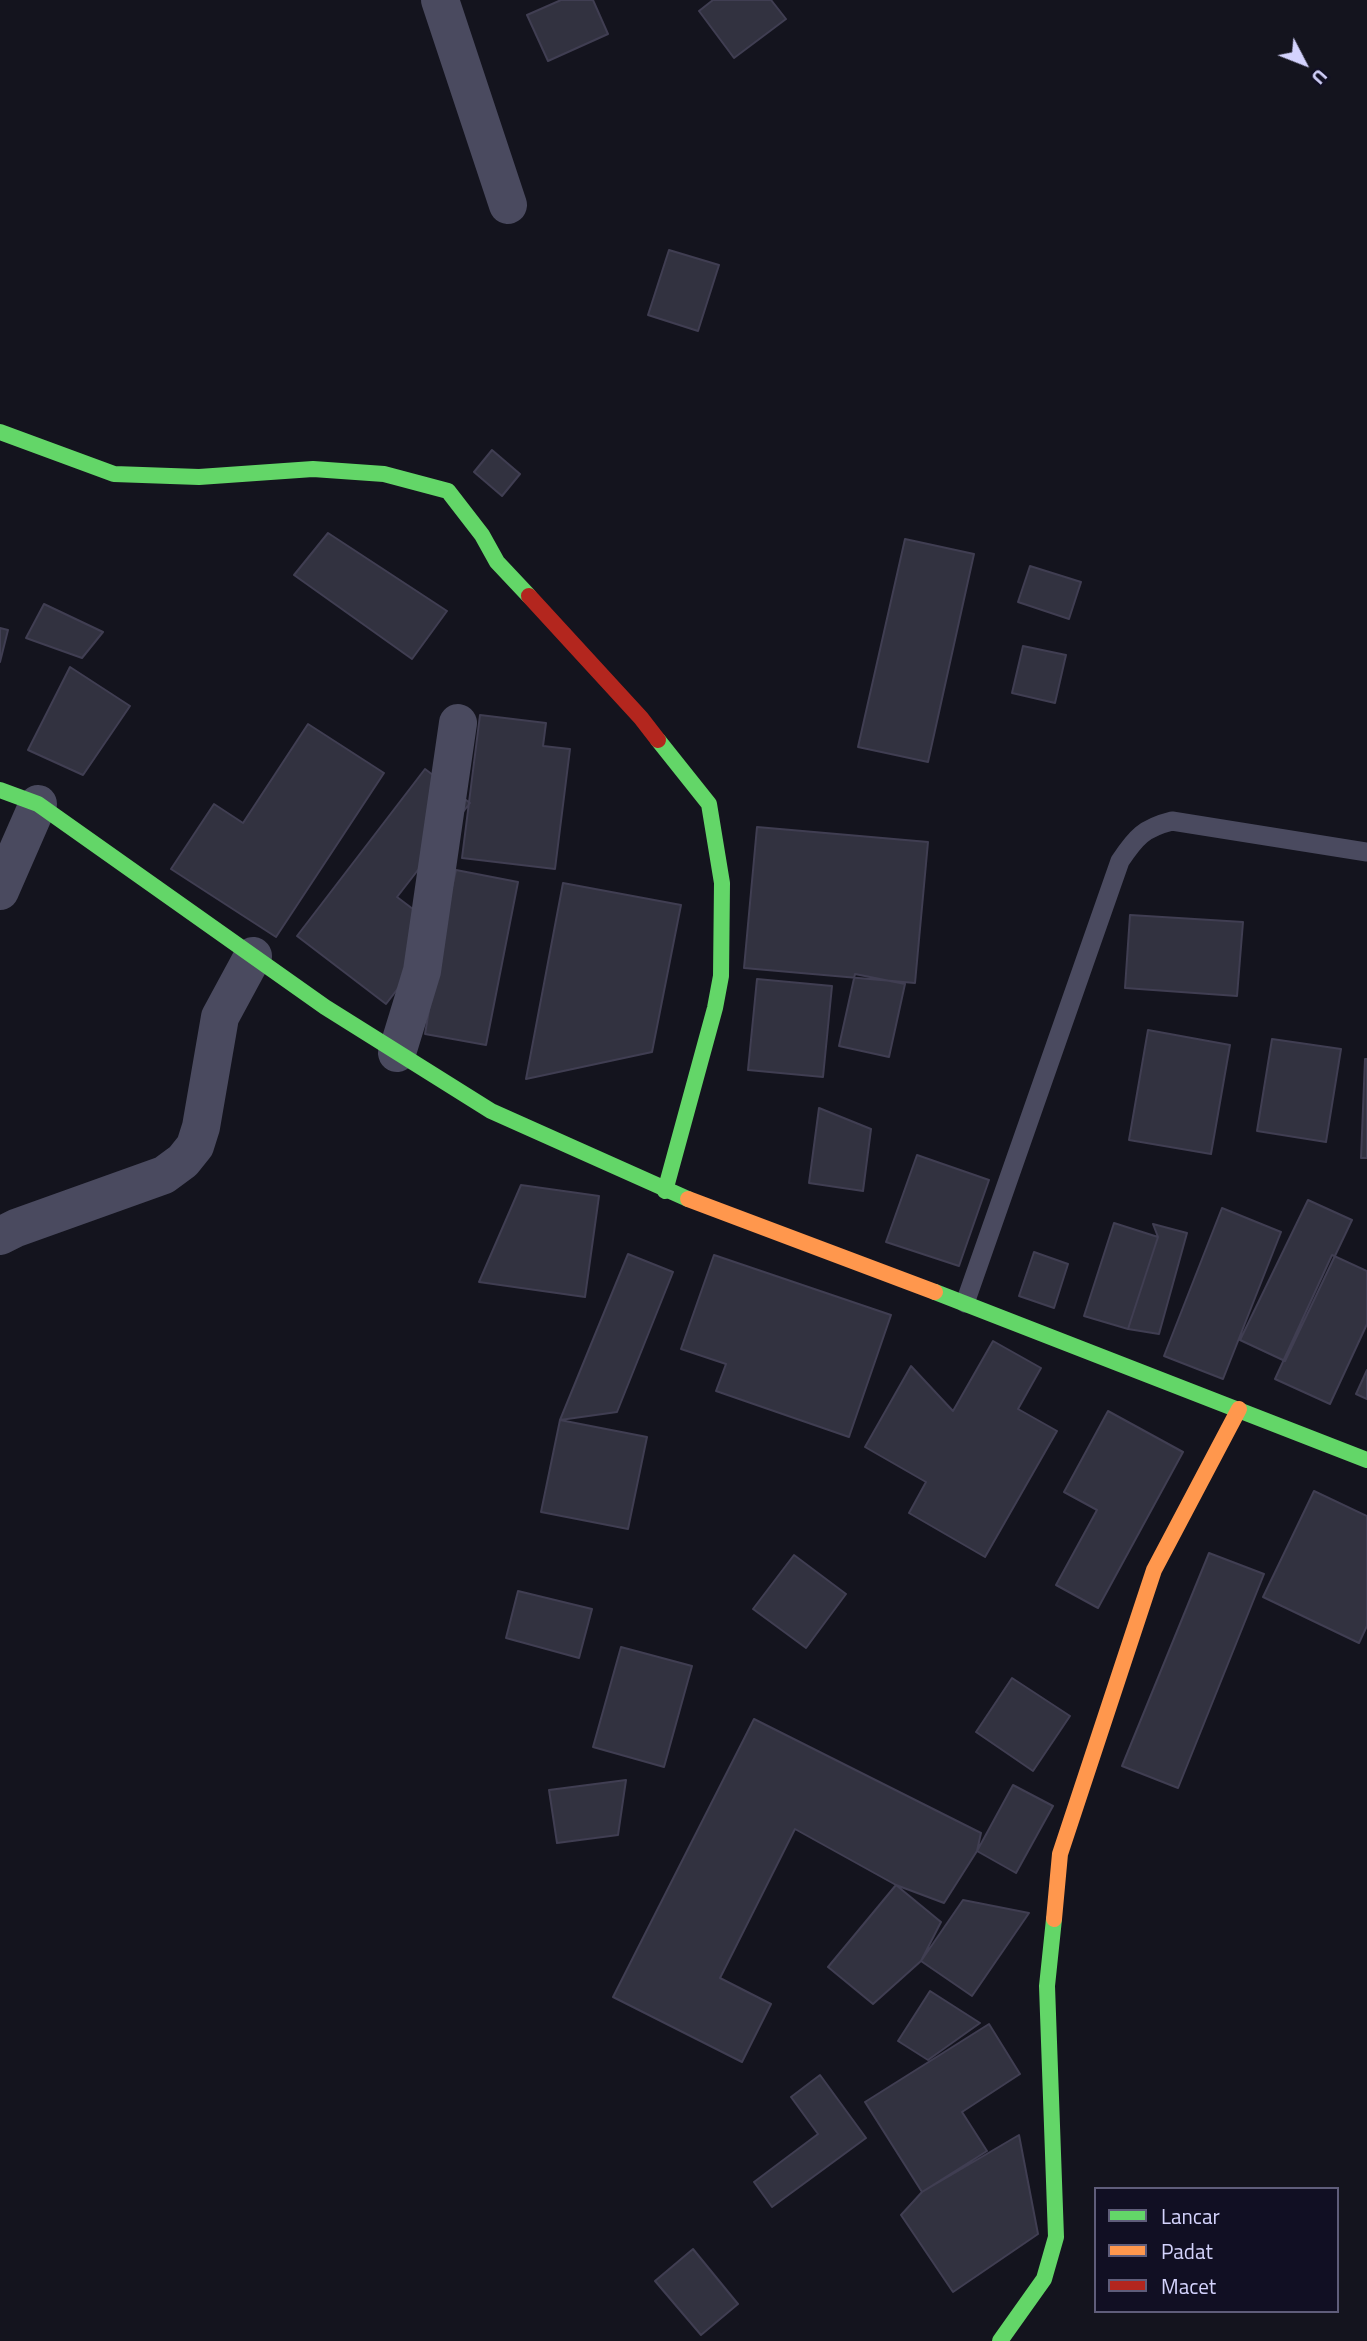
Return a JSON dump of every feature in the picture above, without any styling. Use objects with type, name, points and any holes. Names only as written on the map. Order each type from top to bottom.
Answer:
[{"type":"street","points":[[440,0],[508,205]]},
{"type":"street","points":[[0,432],[114,474],[200,477],[313,469],[384,474],[448,491],[482,534],[497,562],[641,718],[709,804],[722,883],[721,975],[715,1008],[665,1191]]},
{"type":"street","points":[[397,1052],[422,971],[458,723]]},
{"type":"street","points":[[0,790],[38,804],[325,1007],[491,1111],[665,1191],[965,1303],[1367,1460]]},
{"type":"street","points":[[0,891],[38,804]]},
{"type":"street","points":[[0,1236],[164,1175],[183,1161],[195,1146],[201,1127],[220,1017],[253,956]]},
{"type":"street","points":[[1000,2341],[1044,2279],[1056,2237],[1047,1986],[1060,1854],[1154,1570],[1239,1409]]},
{"type":"lane","points":[[965,1303],[1119,861],[1135,838],[1153,826],[1172,821],[1367,852]]},
{"type":"building","points":[[561,0],[593,0],[608,34],[548,61],[527,15]]},
{"type":"building","points":[[713,0],[771,0],[786,19],[734,58],[699,11]]},
{"type":"building","points":[[669,250],[719,265],[698,331],[648,315]]},
{"type":"building","points":[[492,450],[520,474],[502,496],[474,472]]},
{"type":"building","points":[[328,533],[447,611],[412,659],[294,575]]},
{"type":"building","points":[[905,539],[974,554],[928,762],[858,747]]},
{"type":"building","points":[[1030,566],[1081,582],[1069,619],[1018,602]]},
{"type":"building","points":[[44,604],[103,632],[82,658],[26,638]]},
{"type":"building","points":[[0,628],[8,630],[0,662]]},
{"type":"building","points":[[1023,646],[1066,655],[1055,703],[1012,693]]},
{"type":"building","points":[[70,667],[130,706],[83,775],[28,750]]},
{"type":"building","points":[[480,715],[546,723],[543,746],[570,749],[555,869],[462,858]]},
{"type":"building","points":[[308,724],[384,773],[276,937],[171,869],[214,804],[243,823]]},
{"type":"building","points":[[425,769],[470,803],[397,897],[442,931],[386,1004],[297,936]]},
{"type":"building","points":[[757,827],[928,842],[915,983],[744,968]]},
{"type":"building","points":[[456,870],[518,882],[486,1045],[425,1034],[442,931]]},
{"type":"building","points":[[563,883],[681,905],[652,1052],[526,1079]]},
{"type":"building","points":[[1130,915],[1243,922],[1237,996],[1125,988]]},
{"type":"building","points":[[855,974],[905,984],[889,1057],[839,1046]]},
{"type":"building","points":[[757,979],[832,986],[823,1077],[748,1070]]},
{"type":"building","points":[[1148,1030],[1230,1045],[1211,1154],[1129,1140]]},
{"type":"building","points":[[1272,1039],[1341,1049],[1326,1142],[1257,1131]]},
{"type":"building","points":[[1365,1059],[1367,1158],[1361,1158]]},
{"type":"building","points":[[819,1108],[871,1129],[863,1191],[809,1183]]},
{"type":"building","points":[[917,1155],[989,1180],[959,1266],[886,1242]]},
{"type":"building","points":[[521,1185],[599,1196],[585,1297],[479,1282]]},
{"type":"building","points":[[1308,1200],[1352,1220],[1285,1361],[1240,1340]]},
{"type":"building","points":[[1222,1208],[1281,1232],[1223,1379],[1164,1356]]},
{"type":"building","points":[[1114,1223],[1158,1237],[1128,1329],[1084,1316]]},
{"type":"building","points":[[1153,1224],[1187,1233],[1159,1334],[1128,1329],[1158,1237]]},
{"type":"building","points":[[1034,1252],[1068,1264],[1054,1308],[1019,1296]]},
{"type":"building","points":[[628,1254],[673,1272],[617,1412],[560,1420]]},
{"type":"building","points":[[714,1255],[891,1315],[849,1437],[716,1391],[726,1364],[681,1349]]},
{"type":"building","points":[[1332,1255],[1367,1271],[1367,1324],[1330,1404],[1275,1379]]},
{"type":"building","points":[[993,1341],[1041,1368],[1018,1409],[1057,1431],[985,1557],[909,1513],[926,1482],[865,1447],[911,1366],[953,1411]]},
{"type":"building","points":[[1367,1370],[1367,1399],[1356,1394]]},
{"type":"building","points":[[1108,1411],[1183,1452],[1098,1608],[1056,1585],[1097,1510],[1064,1492]]},
{"type":"building","points":[[560,1420],[647,1437],[628,1529],[541,1512]]},
{"type":"building","points":[[1314,1491],[1367,1516],[1367,1626],[1359,1643],[1263,1597]]},
{"type":"building","points":[[1209,1553],[1264,1574],[1178,1788],[1122,1766]]},
{"type":"building","points":[[794,1555],[846,1594],[806,1648],[753,1609]]},
{"type":"building","points":[[518,1591],[592,1609],[579,1658],[506,1638]]},
{"type":"building","points":[[621,1647],[692,1666],[664,1767],[593,1747]]},
{"type":"building","points":[[1012,1678],[1070,1716],[1033,1771],[976,1732]]},
{"type":"building","points":[[754,1719],[981,1833],[977,1851],[944,1903],[896,1885],[795,1829],[720,1978],[771,2004],[742,2062],[613,1997]]},
{"type":"building","points":[[626,1780],[618,1835],[557,1843],[549,1790]]},
{"type":"building","points":[[1013,1785],[1053,1806],[1016,1873],[977,1851]]},
{"type":"building","points":[[896,1885],[941,1922],[921,1961],[873,2004],[828,1967]]},
{"type":"building","points":[[963,1900],[1029,1913],[972,1996],[921,1961]]},
{"type":"building","points":[[930,1991],[980,2023],[928,2060],[898,2041]]},
{"type":"building","points":[[989,2024],[1020,2074],[962,2112],[987,2151],[922,2192],[865,2102]]},
{"type":"building","points":[[820,2075],[866,2138],[772,2207],[754,2182],[818,2134],[791,2097]]},
{"type":"building","points":[[1019,2135],[1038,2234],[953,2292],[901,2215],[922,2192]]},
{"type":"building","points":[[693,2249],[738,2304],[701,2335],[655,2281]]},
{"type":"traffic: fast","points":[[0,432],[114,474],[199,477],[313,469],[384,474],[448,491],[482,535],[497,562],[529,596]]},
{"type":"traffic: fast","points":[[658,740],[709,804],[722,883],[721,976],[715,1008],[665,1191]]},
{"type":"traffic: fast","points":[[0,790],[38,804],[325,1007],[491,1111],[688,1199]]},
{"type":"traffic: fast","points":[[935,1292],[1367,1460]]},
{"type":"traffic: fast","points":[[1000,2341],[1044,2279],[1056,2237],[1047,1986],[1054,1919]]},
{"type":"traffic: slow","points":[[688,1199],[935,1292]]},
{"type":"traffic: slow","points":[[1054,1919],[1060,1854],[1154,1570],[1239,1409]]},
{"type":"traffic: jam","points":[[529,596],[658,740]]}]
